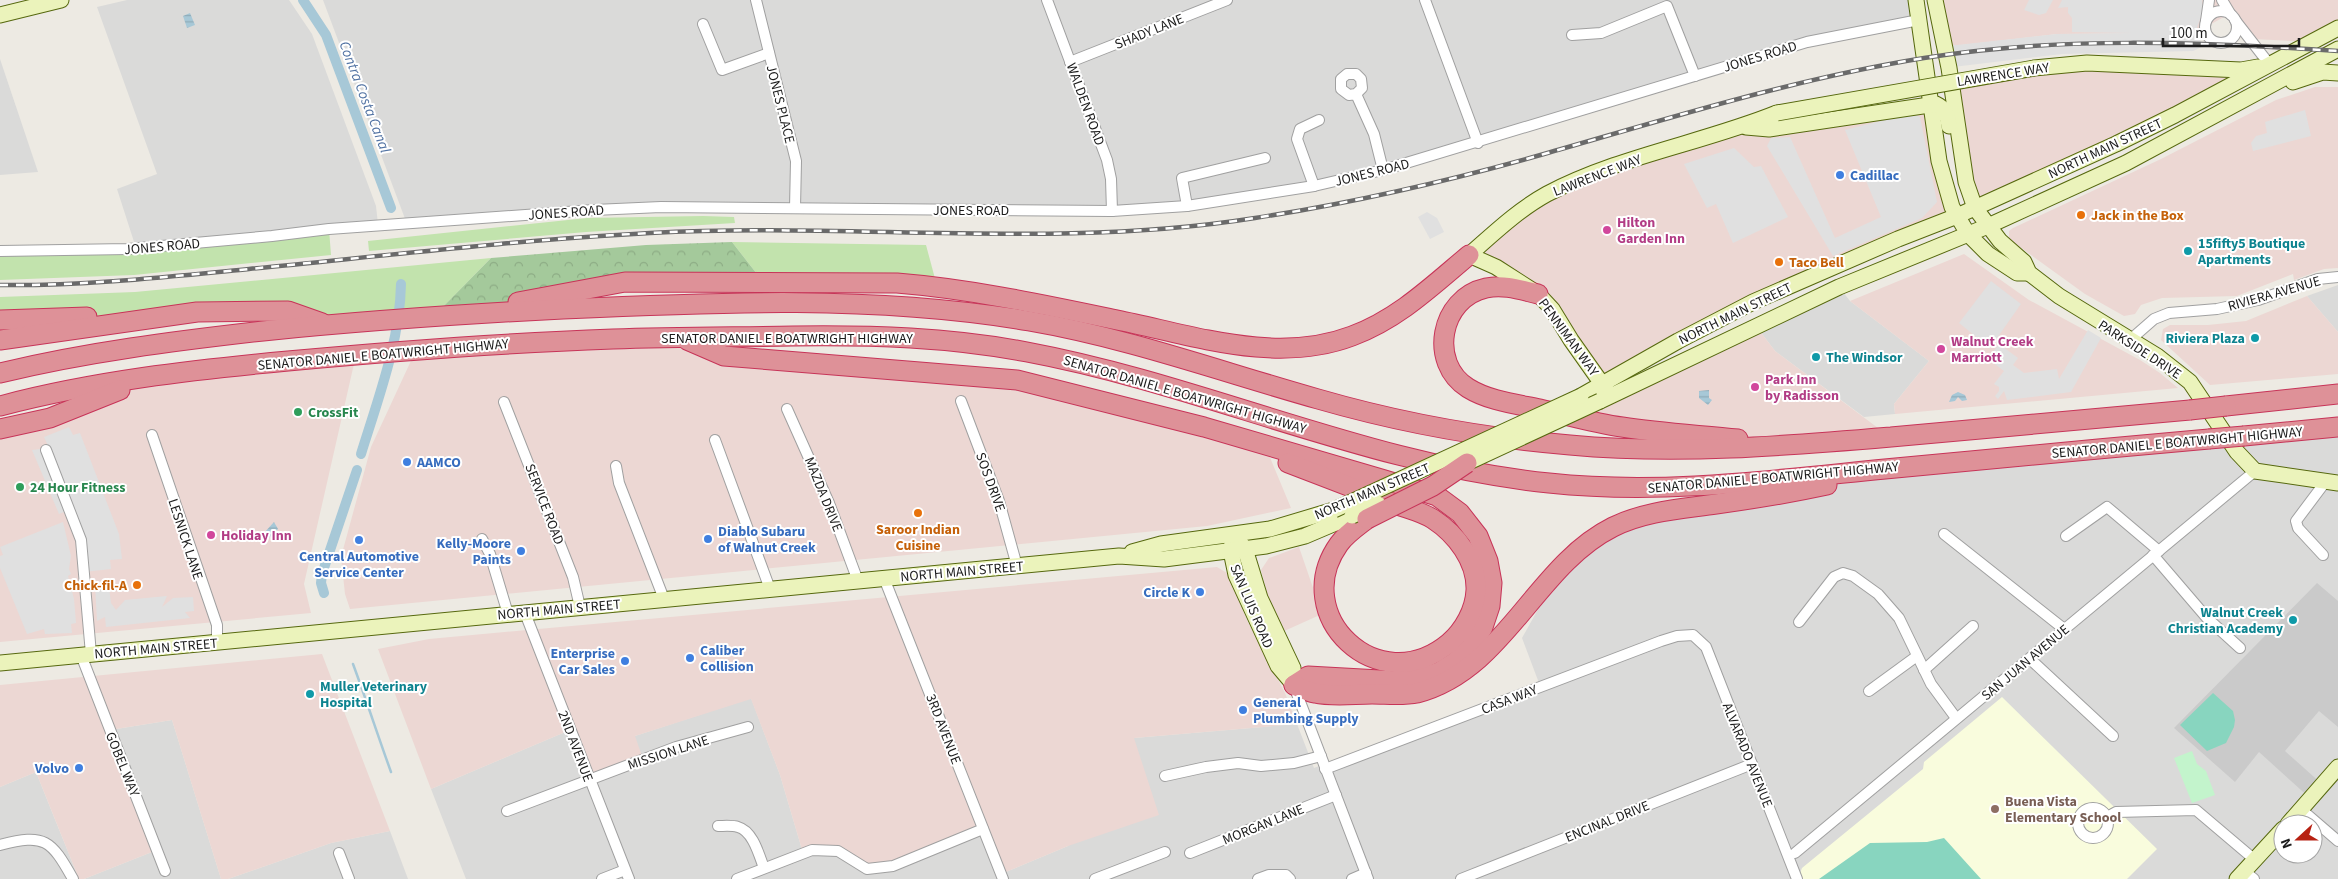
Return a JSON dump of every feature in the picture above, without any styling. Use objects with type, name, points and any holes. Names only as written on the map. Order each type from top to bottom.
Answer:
[{"type":"highway","points":[[428,317],[625,282],[897,283],[937,286],[1230,343],[1287,349],[1320,345],[1352,336],[1397,314],[1469,255]]},
{"type":"highway","points":[[1538,294],[1507,287],[1486,288],[1468,295],[1457,303],[1448,317],[1444,333],[1444,353],[1452,373],[1467,387],[1489,398],[1621,427],[1794,446]]},
{"type":"highway","points":[[0,373],[136,346],[326,325],[428,317],[588,308],[749,304],[869,305],[949,310],[1029,321],[1146,348],[1338,404],[1455,430],[1535,442],[1627,449],[1714,450],[1794,446],[2190,410],[2338,394]]},
{"type":"highway","points":[[0,340],[197,312],[288,311],[326,325]]},
{"type":"highway","points":[[0,320],[55,317],[159,317]]},
{"type":"highway","points":[[414,344],[518,331],[706,324],[731,336]]},
{"type":"highway","name":"SENATOR DANIEL E BOATWRIGHT HIGHWAY","points":[[0,406],[52,394],[154,376],[359,349],[414,344],[731,336],[894,336],[962,342],[1015,350],[1118,373],[1430,464],[1470,472],[1550,483],[1610,487],[1670,488],[1770,481],[1901,467],[2338,427]]},
{"type":"highway","points":[[680,337],[724,356],[1017,380],[1204,427],[1437,496],[1460,513],[1478,536],[1488,561],[1491,591],[1490,606],[1484,627],[1471,647],[1456,662],[1439,672],[1421,678],[1398,681],[1308,676],[1294,685]]},
{"type":"highway","points":[[0,394],[62,379],[133,368],[359,349]]},
{"type":"highway","points":[[0,429],[50,418],[154,376]]},
{"type":"highway","points":[[1204,427],[1237,444],[1432,518],[1458,540],[1472,564],[1476,590],[1470,616],[1454,638],[1438,652],[1414,661],[1379,661],[1353,647],[1340,634],[1331,620],[1325,590],[1328,566],[1340,542],[1360,518],[1433,486],[1467,463]]},
{"type":"highway","points":[[1294,685],[1315,693],[1336,694],[1415,693],[1439,686],[1457,676],[1477,660],[1563,564],[1589,541],[1614,526],[1648,513],[1789,494],[1901,467]]},
{"type":"main road","name":"PARKSIDE DRIVE","points":[[1916,0],[1939,161],[1957,216],[1968,234],[1988,254],[2017,273],[2029,274],[2060,296],[2157,356],[2190,382],[2237,452],[2254,471]]},
{"type":"main road","points":[[1924,0],[1925,8],[1919,20],[1933,35],[1949,68]]},
{"type":"main road","name":"PARKSIDE DRIVE","points":[[1934,0],[1949,68],[1966,182],[1975,208],[2000,241],[2024,262],[2029,274]]},
{"type":"main road","points":[[0,15],[51,1]]},
{"type":"main road","name":"NORTH MAIN STREET","points":[[1119,556],[1161,544],[1234,535],[1288,525],[1334,510],[1581,396],[1605,394],[1687,336],[1753,302],[1898,239],[1957,216],[2176,115],[2338,28]]},
{"type":"main road","points":[[2322,36],[2338,38]]},
{"type":"main road","name":"NORTH MAIN STREET","points":[[1467,463],[1605,394],[1839,287],[1988,226],[2126,163],[2338,49]]},
{"type":"main road","name":"LAWRENCE WAY","points":[[1469,255],[1515,215],[1548,194],[1586,177],[1694,139],[1742,127],[1778,113],[2034,68],[2087,62],[2241,70],[2270,65]]},
{"type":"main road","points":[[2260,92],[2323,72],[2338,73]]},
{"type":"main road","points":[[1930,105],[1936,104],[1942,107],[1948,117],[1956,165],[1966,182]]},
{"type":"main road","name":"LAWRENCE WAY","points":[[1742,127],[1769,129],[1930,105]]},
{"type":"main road","name":"PENNIMAN WAY","points":[[1469,255],[1496,267],[1538,294],[1552,309],[1605,394]]},
{"type":"main road","points":[[2254,471],[2332,482]]},
{"type":"main road","name":"NORTH MAIN STREET","points":[[0,663],[1119,556],[1164,559],[1276,544],[1360,518]]},
{"type":"main road","name":"SAN LUIS ROAD","points":[[1234,535],[1238,550],[1236,575],[1278,666],[1294,685]]},
{"type":"main road","points":[[2298,814],[2338,767]]},
{"type":"main road","points":[[2245,876],[2255,860],[2273,841]]},
{"type":"street","name":"JONES PLACE","points":[[756,0],[796,161],[795,208]]},
{"type":"street","name":"WALDEN ROAD","points":[[1047,0],[1107,160],[1111,178],[1112,210]]},
{"type":"street","name":"SHADY LANE","points":[[1070,62],[1227,0]]},
{"type":"street","points":[[1424,0],[1478,143]]},
{"type":"street","points":[[2206,22],[2216,12],[2226,12],[2233,18],[2236,28],[2233,37],[2220,42],[2208,36],[2206,22],[2209,0]]},
{"type":"street","points":[[2222,0],[2233,18],[2270,65]]},
{"type":"street","points":[[1572,34],[1601,33],[1667,6],[1695,76]]},
{"type":"street","name":"JONES ROAD","points":[[0,251],[128,249],[329,229],[661,207],[1112,210],[1186,206],[1314,186],[1383,170],[1478,143],[1807,42],[1919,20]]},
{"type":"street","points":[[703,24],[722,70],[769,53]]},
{"type":"street","points":[[1356,94],[1374,134],[1383,170]]},
{"type":"street","points":[[1314,186],[1297,139],[1300,129],[1319,120]]},
{"type":"street","points":[[1186,206],[1182,178],[1265,158]]},
{"type":"street","name":"RIVIERA AVENUE","points":[[2130,340],[2154,318],[2169,313],[2225,308],[2258,300],[2318,279],[2338,277]]},
{"type":"street","name":"SOS DRIVE","points":[[961,401],[999,501],[1017,566]]},
{"type":"street","name":"SERVICE ROAD","points":[[504,402],[573,577],[580,607]]},
{"type":"street","name":"MAZDA DRIVE","points":[[787,409],[829,503],[858,581]]},
{"type":"street","name":"LESNICK LANE","points":[[152,435],[217,625],[217,642]]},
{"type":"street","points":[[715,440],[770,589]]},
{"type":"street","name":"GOBEL WAY","points":[[46,450],[81,540],[86,655],[165,871]]},
{"type":"street","points":[[616,466],[619,483],[664,599]]},
{"type":"street","name":"SAN JUAN AVENUE","points":[[1795,853],[2254,471]]},
{"type":"street","points":[[2324,555],[2298,528],[2296,521],[2332,482]]},
{"type":"street","points":[[2066,536],[2106,507],[2156,553],[2207,618],[2240,648]]},
{"type":"street","points":[[1944,534],[2064,629]]},
{"type":"street","points":[[482,538],[490,554],[508,614]]},
{"type":"street","points":[[1800,622],[1834,577],[1843,574],[1853,576],[1878,594],[1899,618],[1931,684],[1956,718]]},
{"type":"street","name":"3RD AVENUE","points":[[884,578],[1003,879]]},
{"type":"street","name":"2ND AVENUE","points":[[525,613],[627,875]]},
{"type":"street","points":[[1924,670],[1973,626]]},
{"type":"street","name":"CASA WAY","points":[[1326,769],[1661,641],[1677,636],[1693,636]]},
{"type":"street","name":"ALVARADO AVENUE","points":[[1693,636],[1706,647],[1797,879]]},
{"type":"street","points":[[1869,691],[1917,656]]},
{"type":"street","points":[[2030,659],[2113,736]]},
{"type":"street","name":"SAN LUIS ROAD","points":[[1294,685],[1367,876]]},
{"type":"street","name":"MISSION LANE","points":[[507,811],[676,747],[748,727]]},
{"type":"street","points":[[1165,776],[1206,767],[1238,763],[1261,766],[1294,763],[1320,756]]},
{"type":"street","name":"ENCINAL DRIVE","points":[[1461,879],[1752,764]]},
{"type":"street","name":"MORGAN LANE","points":[[1190,853],[1336,795]]},
{"type":"street","points":[[2107,817],[2116,812],[2196,810],[2255,860]]},
{"type":"street","points":[[2302,810],[2338,841]]},
{"type":"street","points":[[718,826],[737,826],[743,829],[750,836],[764,868]]},
{"type":"street","points":[[737,879],[812,850],[838,850],[867,874],[893,866],[983,829]]},
{"type":"street","points":[[0,845],[28,838],[44,841],[61,858],[73,879]]},
{"type":"street","points":[[1095,879],[1165,852]]},
{"type":"street","points":[[339,853],[349,879]]},
{"type":"street","points":[[602,879],[627,875]]},
{"type":"street","points":[[1258,879],[1269,875],[1286,875],[1290,879]]},
{"type":"street","points":[[1352,879],[1367,876]]},
{"type":"shaded area","points":[[127,0],[289,0],[312,34],[376,206],[378,224],[136,248],[117,189],[157,174],[97,7]]},
{"type":"shaded area","points":[[323,0],[1916,0],[1919,20],[1807,42],[1383,170],[1187,206],[661,207],[407,224]]},
{"type":"shaded area","points":[[1935,0],[2338,0],[2338,28],[2312,42],[2253,39],[2233,12],[2195,33],[2057,34],[1944,47]]},
{"type":"shaded area","points":[[2029,0],[2053,0],[2046,13],[2039,15],[2024,10]]},
{"type":"shaded area","points":[[2062,0],[2202,0],[2203,11],[2195,33],[2204,46],[2193,51],[2062,54],[1953,67],[1948,46],[2057,34],[2132,33],[2072,32],[2072,18],[2068,13],[2068,7],[2058,8]]},
{"type":"shaded area","points":[[0,59],[38,172],[0,175]]},
{"type":"shaded area","points":[[2270,65],[1975,208],[1951,83],[2034,68]]},
{"type":"shaded area","points":[[2315,87],[2338,87],[2338,268],[2324,269],[2294,280],[2293,274],[2237,296],[2162,298],[2141,305],[2135,314],[2124,316],[2085,294],[2009,239],[2009,231],[2013,228],[2161,159],[2276,100]]},
{"type":"shaded area","points":[[1930,105],[1957,216],[1898,239],[1602,384],[1552,309],[1469,255],[1548,194],[1694,139]]},
{"type":"shaded area","points":[[2305,110],[2311,136],[2253,151],[2251,143],[2256,136],[2267,133],[2265,122]]},
{"type":"shaded area","points":[[1912,113],[1920,117],[1937,202],[1922,218],[1833,256],[1767,146],[1771,138],[1790,137],[1835,238],[1881,217],[1845,130]]},
{"type":"shaded area","points":[[1734,148],[1754,167],[1761,166],[1788,217],[1733,243],[1716,204],[1707,208],[1684,164]]},
{"type":"shaded area","points":[[1427,212],[1437,218],[1444,232],[1430,239],[1418,217]]},
{"type":"shaded area","points":[[1964,254],[2029,300],[2140,360],[2178,388],[1895,414],[1894,404],[1929,361],[1850,301]]},
{"type":"shaded area","points":[[1991,281],[2021,304],[1990,348],[1959,323]]},
{"type":"shaded area","points":[[2338,285],[2338,332],[2307,296]]},
{"type":"shaded area","points":[[1839,287],[1850,301],[1929,361],[1894,404],[1895,414],[1864,417],[1775,351],[1756,326]]},
{"type":"shaded area","name":"Riviera Plaza","points":[[2307,296],[2338,332],[2338,374],[2210,385],[2161,340],[2163,329],[2170,325],[2208,325],[2246,321]]},
{"type":"shaded area","points":[[1756,326],[1775,351],[1890,437],[1794,445],[1567,417]]},
{"type":"shaded area","points":[[2088,330],[2101,338],[2071,392],[2007,400],[2004,391],[1998,399],[1995,396],[1999,391],[1999,387],[1994,384],[2004,371],[1988,359],[1999,344],[2018,358],[2013,365],[2024,373],[2057,369],[2059,379]]},
{"type":"shaded area","points":[[680,337],[724,356],[1017,380],[1269,455],[1291,508],[1207,526],[350,609],[345,594],[341,557],[371,447],[416,350]]},
{"type":"shaded area","points":[[356,355],[304,584],[311,613],[0,642],[0,429],[154,377]]},
{"type":"shaded area","points":[[69,427],[73,435],[80,433],[119,534],[122,559],[110,560],[111,569],[84,572],[69,510],[59,514],[32,450],[49,448],[44,437]]},
{"type":"shaded area","points":[[2338,427],[2338,879],[466,879],[431,789],[570,730],[635,736],[751,698],[780,775],[803,853],[983,829],[1001,874],[1068,846],[1134,738],[1297,724],[1314,768],[1539,683],[1522,638],[1563,564],[1614,526],[1901,467]]},
{"type":"shaded area","points":[[63,522],[71,556],[69,569],[71,574],[68,576],[74,599],[76,623],[71,624],[72,633],[45,634],[44,629],[27,634],[0,568],[0,556],[3,555],[0,547]]},
{"type":"shaded area","points":[[1299,547],[1322,614],[1282,632],[1267,593],[1261,570],[1269,558]]},
{"type":"shaded area","points":[[1217,567],[1227,573],[1248,622],[1285,693],[1297,724],[1134,738],[1159,815],[1068,846],[1001,874],[983,829],[893,866],[867,869],[838,851],[803,853],[780,775],[751,699],[635,736],[643,759],[589,779],[570,730],[431,789],[378,649],[429,639]]},
{"type":"shaded area","points":[[108,579],[111,603],[116,610],[125,600],[167,596],[162,607],[173,598],[193,597],[194,611],[185,612],[190,618],[106,627],[105,617],[97,621],[95,585]]},
{"type":"shaded area","points":[[2317,583],[2338,601],[2338,727],[2319,711],[2285,751],[2323,785],[2311,799],[2259,752],[2235,782],[2174,728]]},
{"type":"shaded area","points":[[322,654],[390,831],[331,843],[228,879],[221,879],[172,720],[110,730],[157,850],[84,879],[79,879],[36,772],[0,787],[0,685]]},
{"type":"shaded area","name":"Buena Vista Elementary School","points":[[2002,697],[2157,849],[2127,879],[1800,879],[1799,876],[1802,868],[1923,769],[1924,762]]},
{"type":"shaded area","points":[[172,720],[221,879],[84,879],[157,850],[110,730]]},
{"type":"shaded area","points":[[36,772],[79,879],[0,879],[0,787]]},
{"type":"shaded area","points":[[390,831],[408,879],[228,879],[331,843]]},
{"type":"green space","points":[[734,217],[735,223],[586,232],[369,251],[368,241],[587,218]]},
{"type":"green space","points":[[329,229],[331,255],[134,275],[0,280],[0,251],[52,251]]},
{"type":"green space","points":[[732,242],[926,245],[937,286],[764,283]]},
{"type":"green space","points":[[732,242],[764,283],[625,282],[433,317],[491,258],[646,245]]},
{"type":"green space","points":[[491,258],[433,317],[367,322],[288,311],[0,320],[0,297],[135,292]]},
{"type":"green space","points":[[2213,693],[2233,711],[2235,720],[2234,727],[2226,743],[2207,751],[2180,725]]},
{"type":"green space","points":[[2192,751],[2197,764],[2206,771],[2215,795],[2192,803],[2174,758]]},
{"type":"green space","points":[[1944,838],[1981,879],[1819,879],[1870,843],[1927,842]]},
{"type":"water","points":[[190,13],[195,25],[187,28],[183,16]]},
{"type":"water","points":[[1709,390],[1709,398],[1712,400],[1708,405],[1699,398],[1699,391]]},
{"type":"water","points":[[1958,392],[1965,395],[1967,400],[1962,401],[1958,397],[1955,401],[1949,402],[1952,395]]},
{"type":"water","points":[[274,522],[278,529],[269,538],[264,533]]},
{"type":"waterway","name":"Contra Costa Canal","points":[[303,0],[326,35],[391,208]]},
{"type":"waterway","name":"Contra Costa Canal","points":[[361,454],[381,391],[397,327],[401,284]]},
{"type":"waterway","name":"Contra Costa Canal","points":[[324,593],[321,583],[322,574],[357,470]]},
{"type":"waterway","points":[[353,664],[391,772]]},
{"type":"railway","points":[[0,285],[124,280],[499,244],[650,233],[801,231],[1029,234],[1180,227],[1291,212],[1436,182],[1508,164],[1780,88],[1924,58],[2027,46],[2131,43],[2234,45],[2338,51]]},
{"type":"place","name":"Cadillac","points":[[1840,175]]},
{"type":"place","name":"Jack in the Box","points":[[2081,215]]},
{"type":"place","name":"Hilton Garden Inn","points":[[1607,230]]},
{"type":"place","name":"15fifty5 Boutique Apartments","points":[[2188,251]]},
{"type":"place","name":"Taco Bell","points":[[1779,262]]},
{"type":"place","name":"Riviera Plaza","points":[[2255,338]]},
{"type":"place","name":"Walnut Creek Marriott","points":[[1941,349]]},
{"type":"place","name":"The Windsor","points":[[1816,357]]},
{"type":"place","name":"Park Inn by Radisson","points":[[1755,387]]},
{"type":"place","name":"CrossFit","points":[[298,412]]},
{"type":"place","name":"AAMCO","points":[[407,462]]},
{"type":"place","name":"24 Hour Fitness","points":[[20,487]]},
{"type":"place","name":"Saroor Indian Cuisine","points":[[918,513]]},
{"type":"place","name":"Holiday Inn","points":[[211,535]]},
{"type":"place","name":"Diablo Subaru of Walnut Creek","points":[[708,539]]},
{"type":"place","name":"Central Automotive Service Center","points":[[359,540]]},
{"type":"place","name":"Kelly-Moore Paints","points":[[521,551]]},
{"type":"place","name":"Chick-fil-A","points":[[137,585]]},
{"type":"place","name":"Circle K","points":[[1200,592]]},
{"type":"place","name":"Walnut Creek Christian Academy","points":[[2293,620]]},
{"type":"place","name":"Caliber Collision","points":[[690,658]]},
{"type":"place","name":"Enterprise Car Sales","points":[[625,661]]},
{"type":"place","name":"Muller Veterinary Hospital","points":[[310,694]]},
{"type":"place","name":"General Plumbing Supply","points":[[1243,710]]},
{"type":"place","name":"Volvo","points":[[79,768]]},
{"type":"place","name":"Buena Vista Elementary School","points":[[1995,809]]}]
